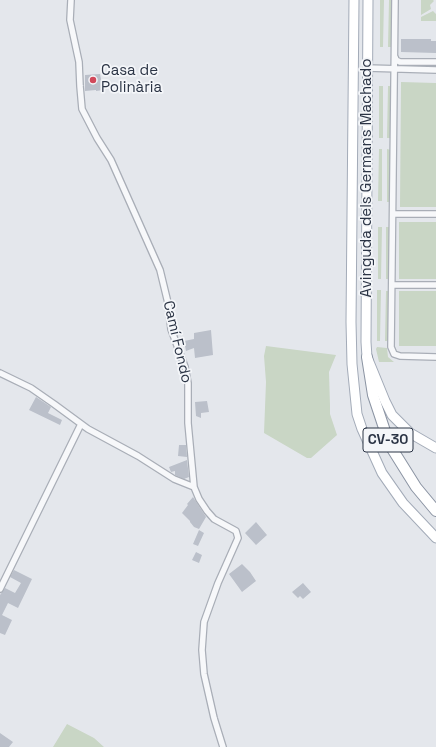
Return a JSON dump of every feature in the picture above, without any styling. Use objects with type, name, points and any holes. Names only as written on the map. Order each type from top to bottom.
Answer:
[{"type":"highway","name":"CV-30","points":[[368,357],[373,395],[391,447],[416,488],[436,511]]},
{"type":"main road","name":"Avinguda dels Germans Machado","points":[[354,0],[351,322],[352,372],[357,414],[362,429],[382,473],[403,504],[436,538]]},
{"type":"main road","name":"Avinguda dels Germans Machado","points":[[368,0],[366,342],[368,357],[392,415],[410,433],[436,448]]},
{"type":"street","name":"Camí Fondo","points":[[71,0],[70,20],[79,62],[82,110],[111,160],[160,270],[168,303],[171,329],[185,367],[188,383],[188,423],[194,487],[198,499],[207,511],[214,519],[236,530],[238,538],[218,583],[204,622],[202,650],[204,674],[214,718],[223,747]]},
{"type":"street","name":"Avinguda dels Germans Machado","points":[[395,0],[391,347],[394,354],[400,356],[436,356]]},
{"type":"street","points":[[395,56],[396,60],[400,62],[436,62]]},
{"type":"street","points":[[368,68],[436,70]]},
{"type":"street","points":[[393,214],[436,214]]},
{"type":"street","points":[[392,285],[436,285]]},
{"type":"street","points":[[0,373],[31,388],[88,429],[138,456],[174,479],[194,487]]},
{"type":"street","points":[[0,589],[81,424]]},
{"type":"green space","points":[[380,0],[384,0],[383,47],[380,47]]},
{"type":"green space","points":[[389,0],[392,0],[392,47],[388,47]]},
{"type":"green space","points":[[421,0],[434,1],[430,5],[431,9],[421,15]]},
{"type":"green space","points":[[433,11],[436,14],[436,21],[421,21],[421,17]]},
{"type":"green space","points":[[401,82],[436,83],[436,207],[400,207]]},
{"type":"green space","points":[[379,86],[383,86],[383,138],[379,138]]},
{"type":"green space","points":[[388,86],[391,86],[391,138],[387,138]]},
{"type":"green space","points":[[379,149],[382,149],[382,201],[378,201]]},
{"type":"green space","points":[[387,149],[391,150],[390,202],[387,202]]},
{"type":"green space","points":[[399,222],[436,222],[436,279],[399,279]]},
{"type":"green space","points":[[378,227],[382,227],[381,279],[378,279]]},
{"type":"green space","points":[[386,227],[390,227],[389,279],[386,279]]},
{"type":"green space","points":[[377,290],[381,290],[380,341],[377,341]]},
{"type":"green space","points":[[386,291],[389,291],[389,341],[385,341]]},
{"type":"green space","points":[[399,291],[436,291],[436,346],[399,346]]},
{"type":"green space","points":[[266,346],[336,355],[329,372],[330,414],[337,435],[311,458],[307,458],[264,433],[266,382],[264,356]]},
{"type":"green space","points":[[377,347],[387,348],[388,357],[394,362],[379,362],[376,349]]},
{"type":"green space","points":[[67,724],[94,738],[104,747],[53,747]]},
{"type":"building","points":[[401,39],[431,39],[431,41],[436,41],[436,53],[401,52]]},
{"type":"building","name":"Casa de Polinària","points":[[100,74],[103,90],[85,91],[85,75]]},
{"type":"building","points":[[211,330],[213,355],[195,358],[194,348],[186,351],[184,341],[194,339],[194,333]]},
{"type":"building","points":[[36,397],[51,407],[48,413],[62,420],[60,425],[29,410]]},
{"type":"building","points":[[207,401],[209,412],[201,413],[201,418],[196,416],[195,402]]},
{"type":"building","points":[[179,445],[186,445],[187,457],[178,456]]},
{"type":"building","points":[[187,460],[189,477],[184,479],[175,475],[175,471],[171,472],[169,467]]},
{"type":"building","points":[[193,497],[206,517],[199,529],[194,527],[182,513]]},
{"type":"building","points":[[256,522],[267,535],[256,545],[245,533]]},
{"type":"building","points":[[199,530],[204,533],[198,546],[193,544]]},
{"type":"building","points":[[196,552],[202,555],[199,563],[192,560]]},
{"type":"building","points":[[242,564],[256,581],[242,592],[229,574]]},
{"type":"building","points":[[14,570],[32,579],[18,608],[8,603],[2,615],[12,620],[5,635],[0,633],[0,595],[5,588],[15,593],[21,583],[10,577]]},
{"type":"building","points":[[303,583],[311,592],[303,599],[300,596],[298,598],[292,592]]},
{"type":"building","points":[[0,733],[13,742],[9,747],[0,747]]},
{"type":"place","name":"Casa de Polinària","points":[[93,80]]}]
